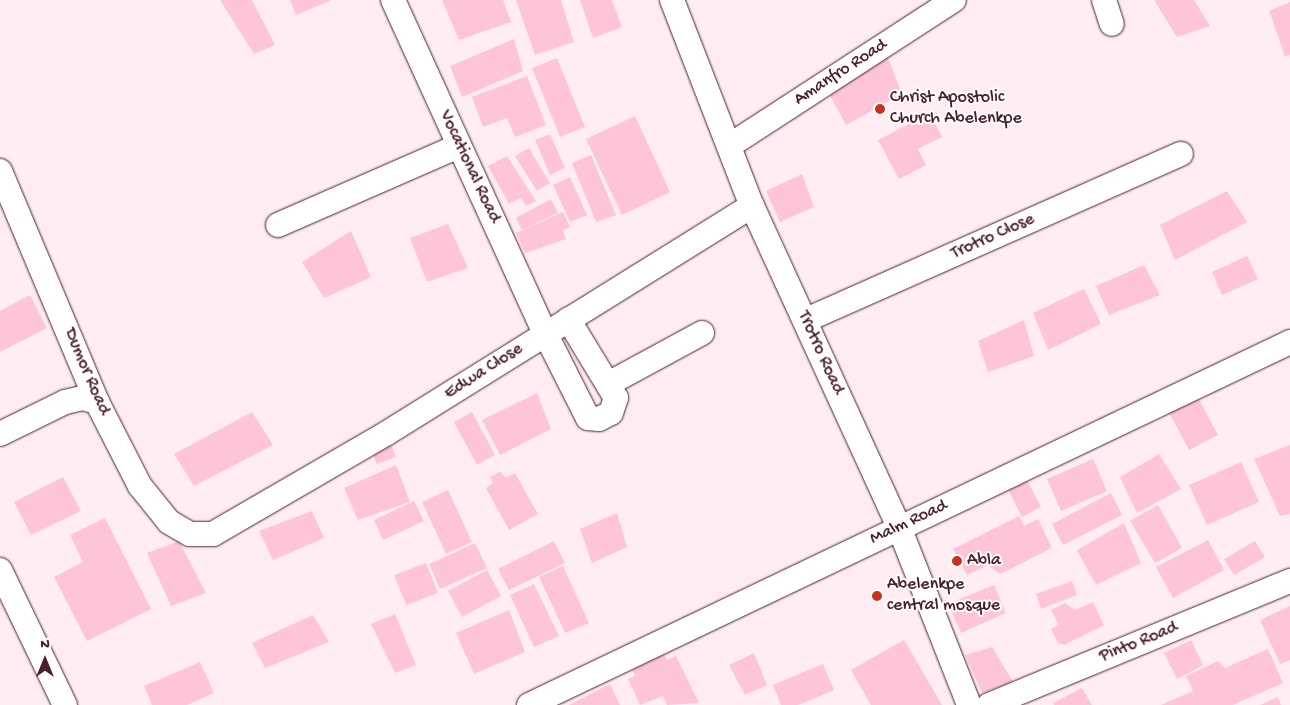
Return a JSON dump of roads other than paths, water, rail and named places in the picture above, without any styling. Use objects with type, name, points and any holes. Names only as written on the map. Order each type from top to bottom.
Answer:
[{"type":"street","name":"Vocational Road","points":[[393,0],[545,333],[588,418],[600,419],[615,408],[616,398],[608,384]]},
{"type":"street","name":"Trotro Road","points":[[672,0],[752,206],[806,320],[899,527],[969,705]]},
{"type":"street","name":"Amanfro Road","points":[[729,146],[954,0]]},
{"type":"street","points":[[1104,0],[1112,24]]},
{"type":"street","points":[[278,225],[459,146]]},
{"type":"street","name":"Trotro Close","points":[[806,320],[1181,154]]},
{"type":"street","name":"Dumor Road","points":[[0,171],[97,402],[140,486],[168,522],[190,534],[213,534]]},
{"type":"street","name":"Edwa Close","points":[[213,534],[752,206]]},
{"type":"street","points":[[568,319],[608,384],[702,333]]},
{"type":"street","name":"Malm Road","points":[[529,705],[1290,342]]},
{"type":"street","points":[[0,434],[65,402],[84,398],[97,402]]},
{"type":"street","points":[[0,570],[65,705]]},
{"type":"street","name":"Pinto Road","points":[[989,705],[1290,581]]},
{"type":"place","name":"Christ Apostolic Church Abelenkpe","points":[[880,109]]},
{"type":"place","name":"Abla","points":[[957,561]]},
{"type":"place","name":"Abelenkpe central mosque","points":[[877,596]]}]
